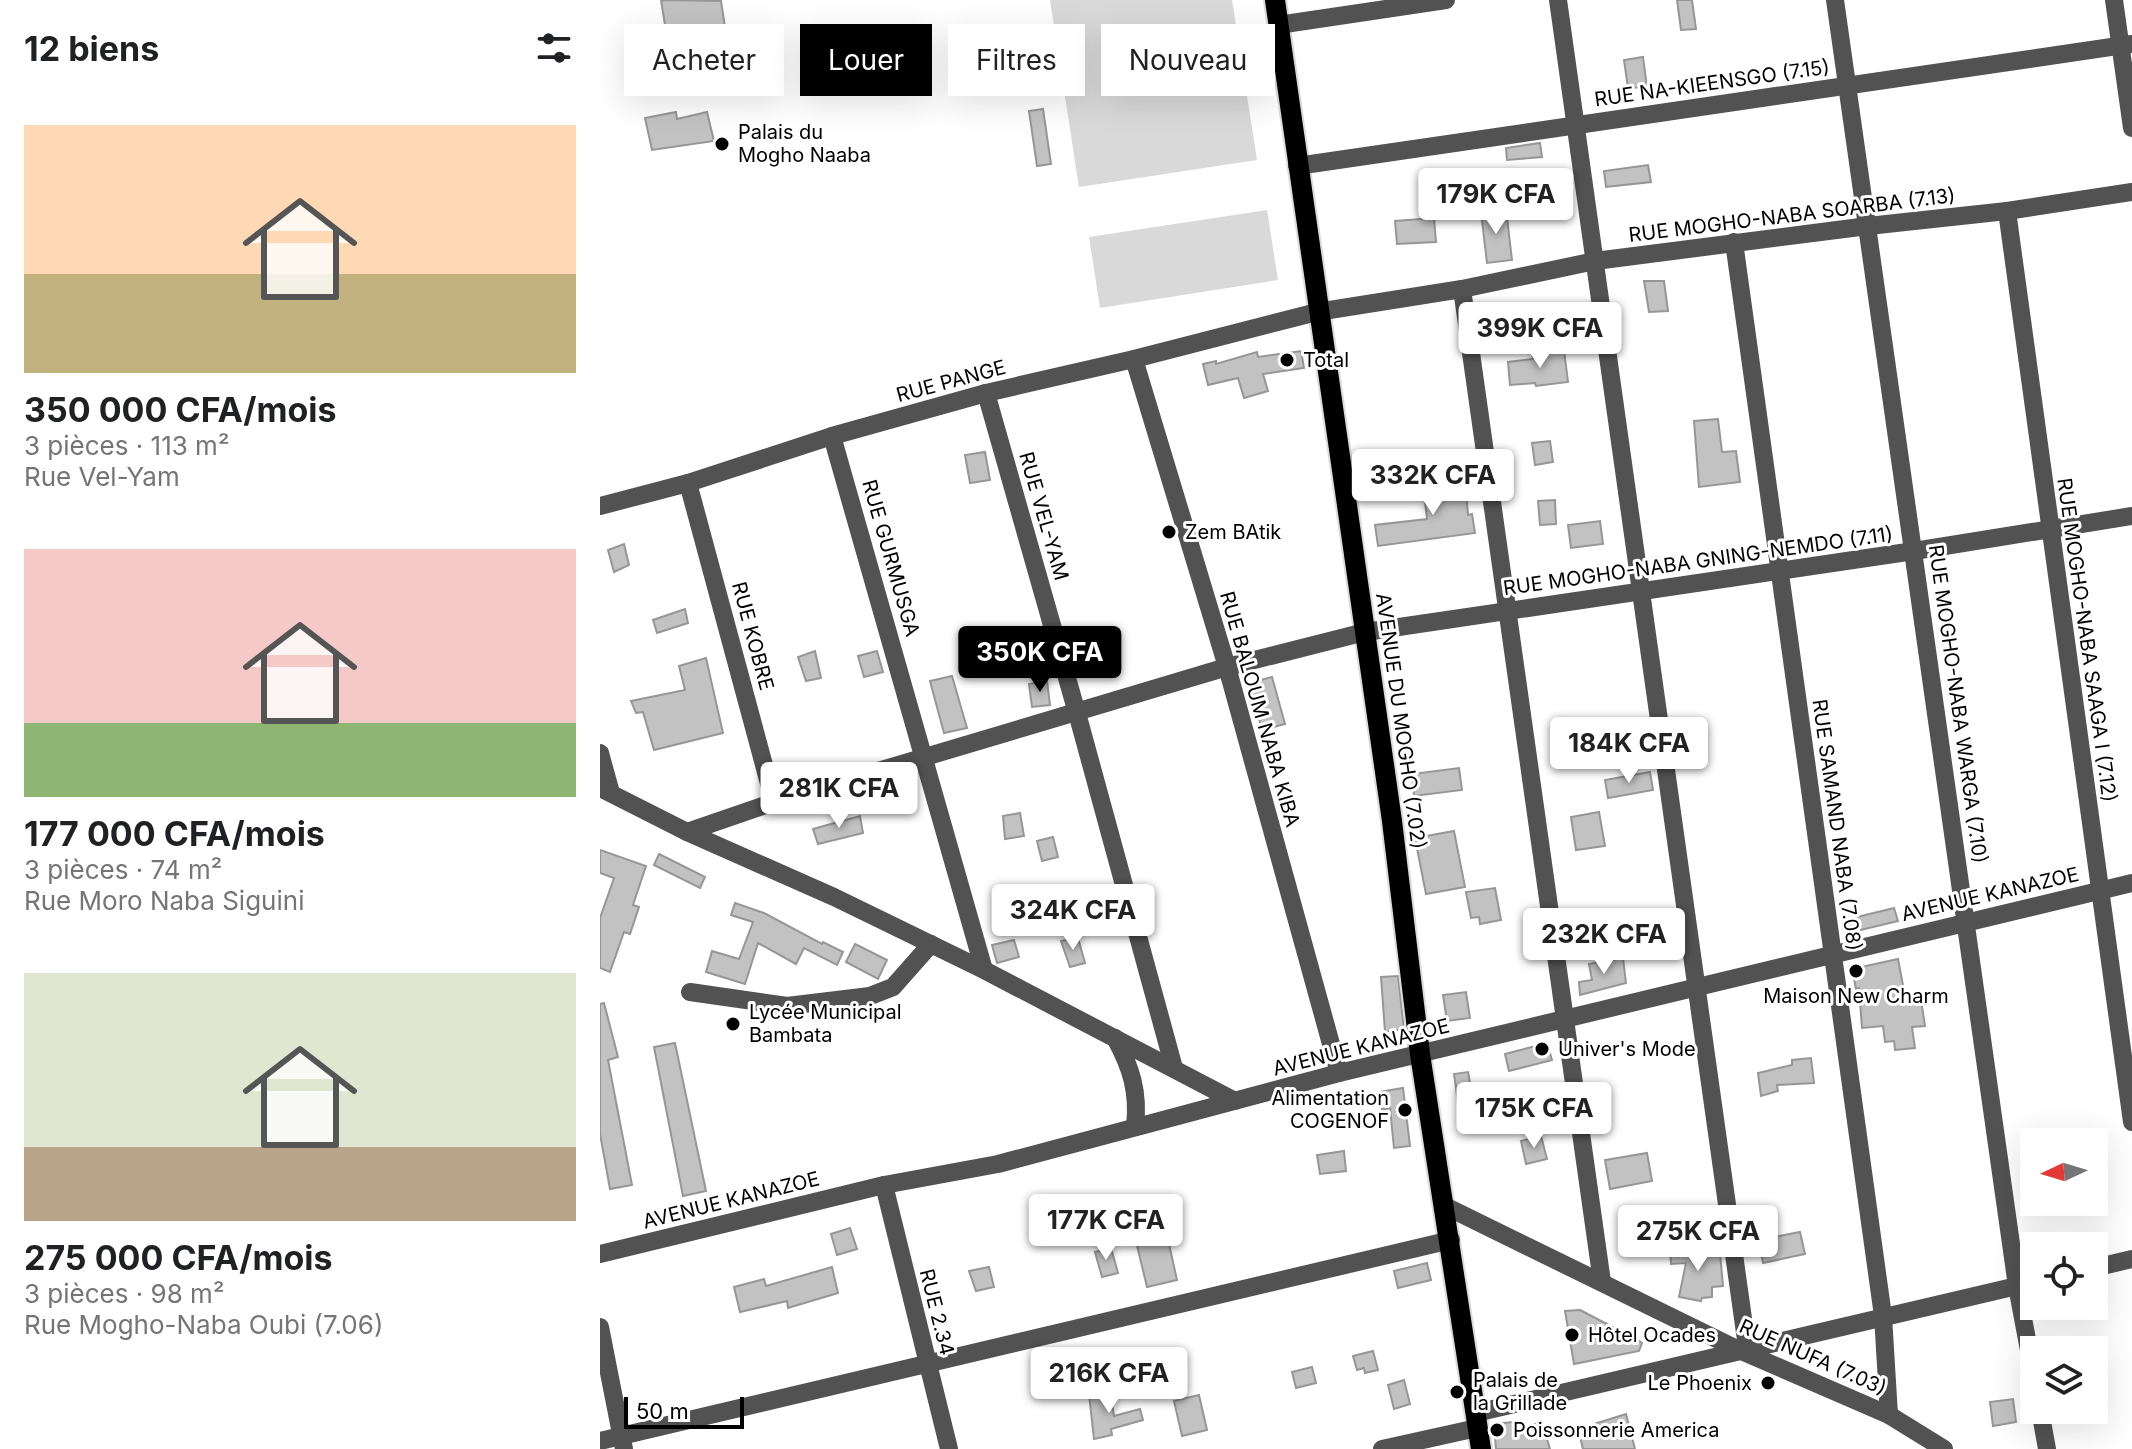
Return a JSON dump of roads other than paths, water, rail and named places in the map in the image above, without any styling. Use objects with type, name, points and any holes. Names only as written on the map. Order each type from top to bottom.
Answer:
[{"type":"main road","name":"AVENUE DU MOGHO (7.02)","points":[[1275,0],[1317,312],[1365,632],[1420,1054],[1481,1449]]},
{"type":"street","points":[[1278,25],[1446,0]]},
{"type":"street","points":[[1558,0],[1696,988],[1743,1349]]},
{"type":"street","name":"RUE MOGHO-NABA WARGA (7.10)","points":[[1835,0],[1966,921],[2020,1248]]},
{"type":"street","points":[[2114,0],[2126,45],[2132,128]]},
{"type":"street","name":"RUE NA-KIEENSGO (7.15)","points":[[1297,166],[2126,45]]},
{"type":"street","name":"RUE MOGHO-NABA SOARBA (7.13)","points":[[1317,312],[1462,289],[1595,261],[2007,211],[2132,192]]},
{"type":"street","name":"RUE MOGHO-NABA SAAGA I (7.12)","points":[[2007,211],[2132,1122]]},
{"type":"street","name":"RUE SAMAND NABA (7.08)","points":[[1734,242],[1883,1316],[1889,1415]]},
{"type":"street","points":[[1462,289],[1602,1282]]},
{"type":"street","name":"RUE PANGE","points":[[600,506],[688,483],[832,436],[986,393],[1317,312]]},
{"type":"street","name":"RUE BALOUM NABA KIBA","points":[[1134,359],[1227,667],[1339,1073]]},
{"type":"street","name":"RUE VEL-YAM","points":[[986,393],[1174,1068]]},
{"type":"street","name":"RUE GURMUSGA","points":[[832,436],[984,970]]},
{"type":"street","name":"RUE KOBRE","points":[[688,483],[774,802]]},
{"type":"street","name":"RUE MOGHO-NABA GNING-NEMDO (7.11)","points":[[687,832],[925,756],[1227,667],[1365,632],[2132,516]]},
{"type":"street","points":[[600,753],[605,791],[984,970],[1235,1101]]},
{"type":"street","name":"AVENUE KANAZOE","points":[[600,1254],[884,1185],[998,1164],[1339,1073],[2132,883]]},
{"type":"street","points":[[690,992],[787,1006],[870,996],[893,987],[931,944]]},
{"type":"street","points":[[1115,1038],[1129,1063],[1135,1088],[1138,1103],[1135,1126]]},
{"type":"street","name":"RUE 2.34","points":[[884,1185],[949,1449]]},
{"type":"street","name":"RUE NUFA (7.03)","points":[[1445,1206],[1743,1349],[1889,1415],[1944,1449]]},
{"type":"street","points":[[600,1441],[623,1442],[927,1363],[1451,1240]]},
{"type":"street","points":[[2108,1265],[2132,1259]]},
{"type":"street","points":[[1382,1449],[1477,1420],[1743,1349],[2020,1285]]},
{"type":"street","points":[[600,1327],[623,1442]]},
{"type":"street","points":[[2043,1424],[2047,1449]]},
{"type":"place","name":"Palais du Mogho Naaba","points":[[722,144]]},
{"type":"place","name":"Total","points":[[1287,360]]},
{"type":"place","name":"Zem BAtik","points":[[1169,532]]},
{"type":"place","name":"Maison New Charm","points":[[1856,971]]},
{"type":"place","name":"Lycée Municipal Bambata","points":[[733,1024]]},
{"type":"place","name":"Univer's Mode","points":[[1542,1049]]},
{"type":"place","name":"Alimentation COGENOF","points":[[1405,1110]]},
{"type":"place","name":"Hôtel Ocades","points":[[1572,1335]]},
{"type":"place","name":"Le Phoenix","points":[[1768,1383]]},
{"type":"place","name":"Palais de la Grillade","points":[[1457,1392]]},
{"type":"place","name":"Poissonnerie America","points":[[1497,1430]]}]
